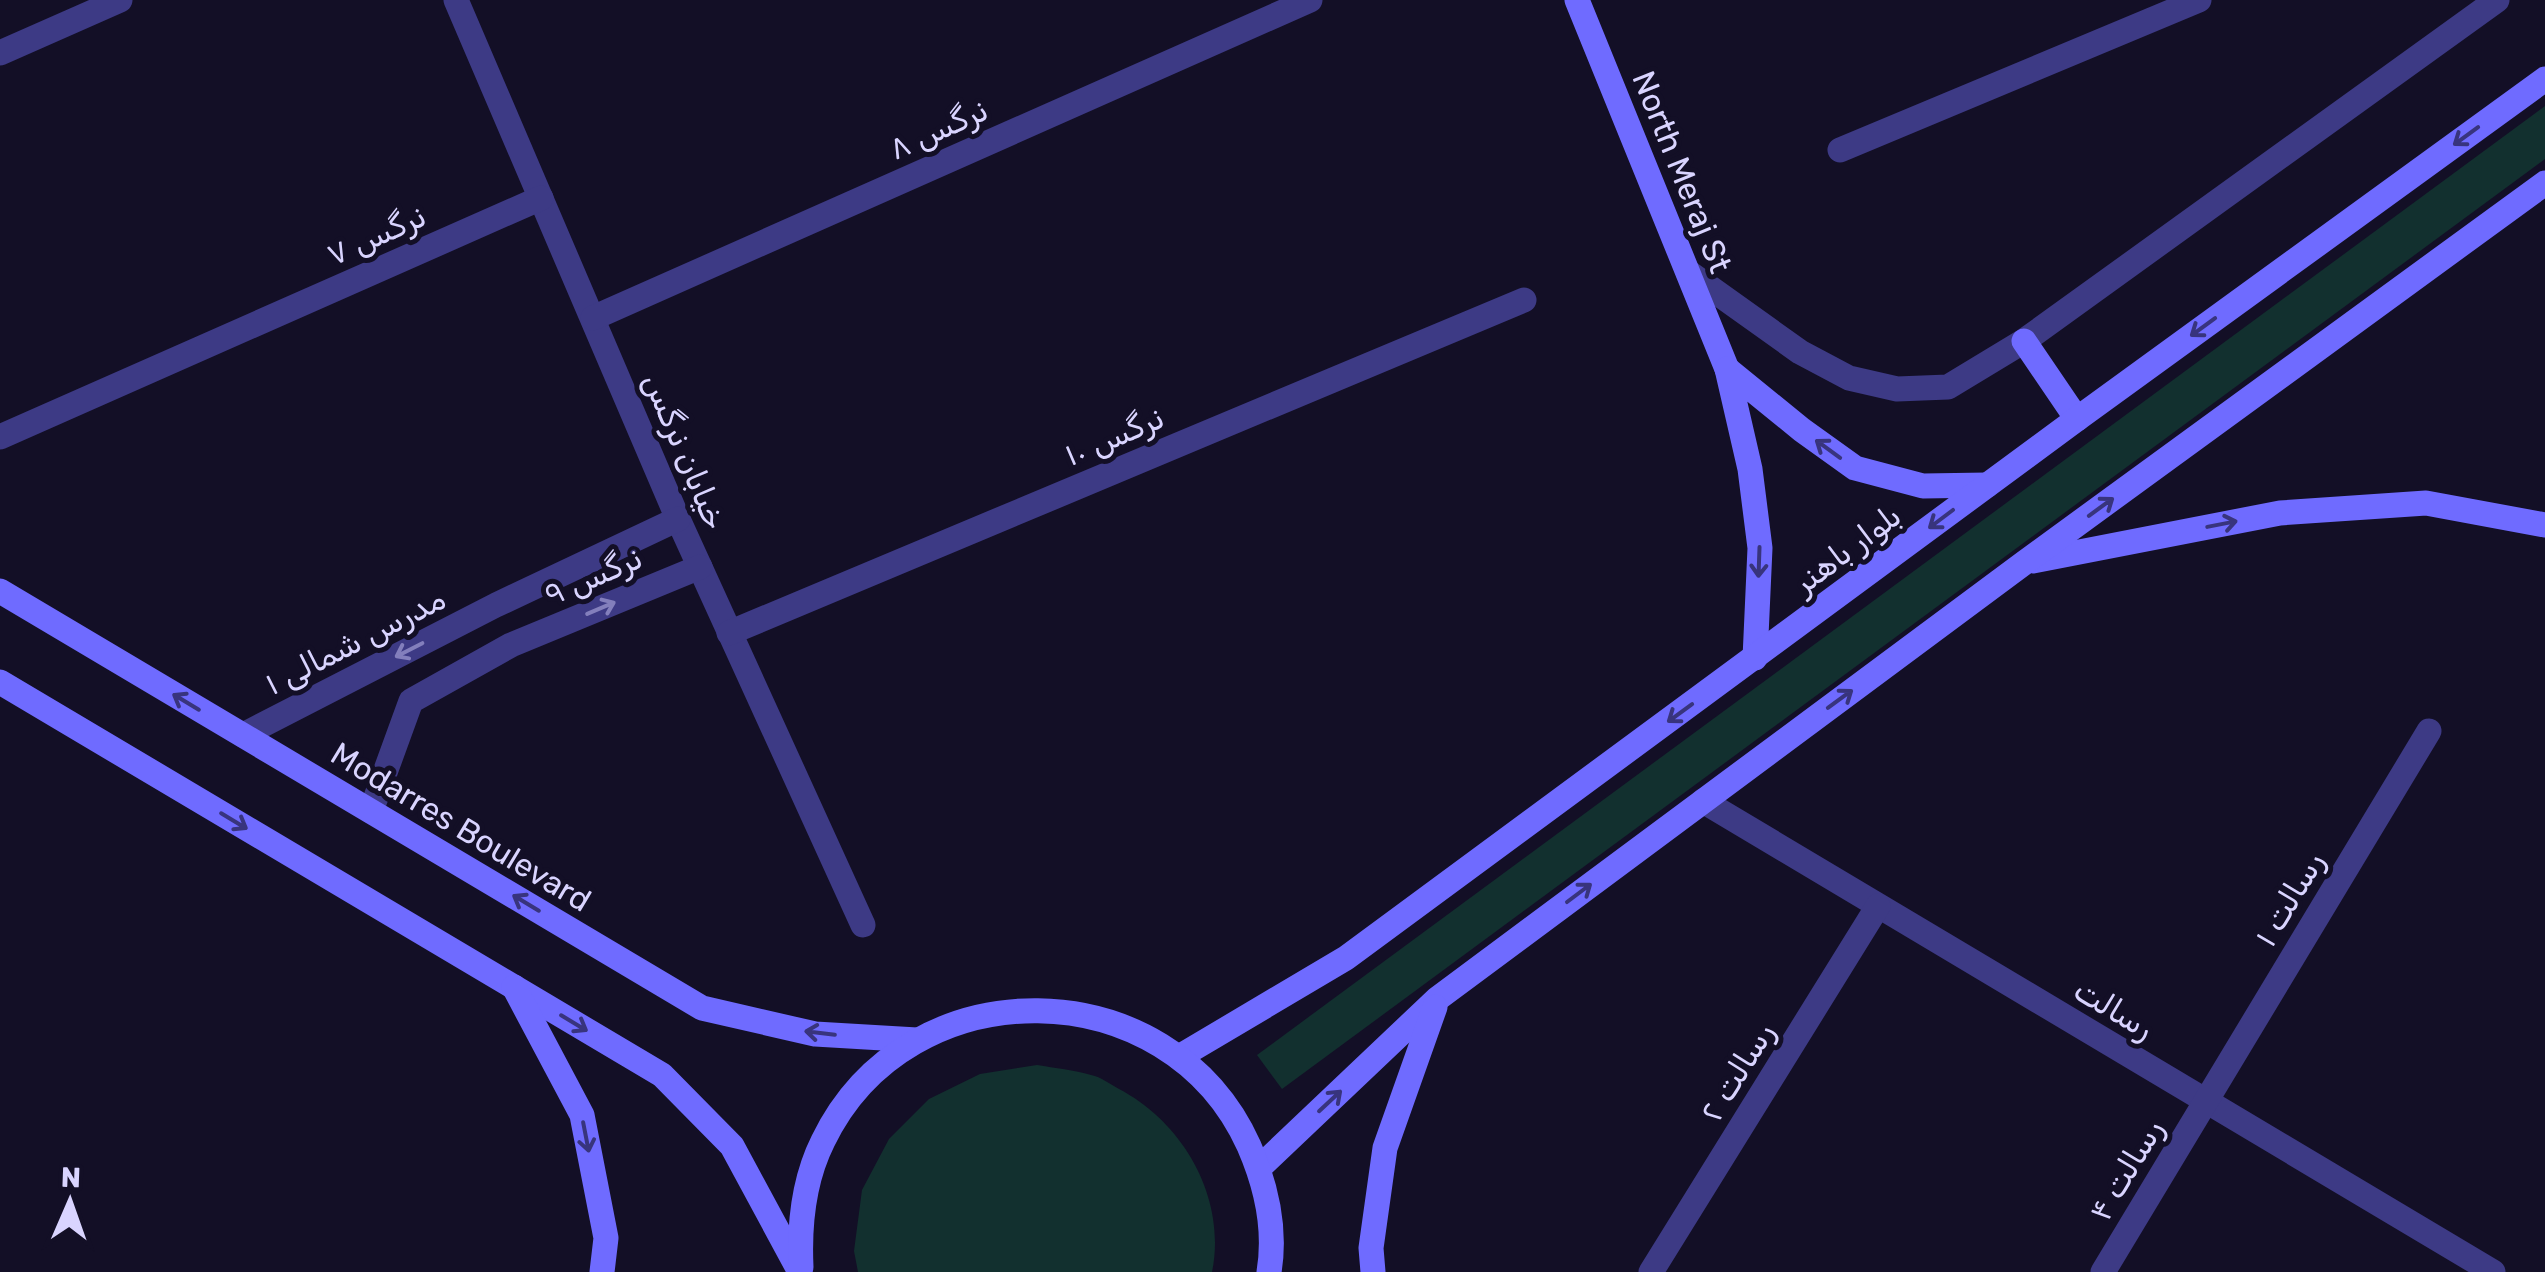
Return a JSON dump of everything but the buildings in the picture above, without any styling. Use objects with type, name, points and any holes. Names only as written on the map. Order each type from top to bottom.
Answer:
[{"type":"main road","name":"North Meraj St","points":[[1577,0],[1727,369],[1750,468],[1760,548],[1754,658]]},
{"type":"main road","name":"بلوار باهنر","points":[[1179,1057],[1346,958],[2545,78]]},
{"type":"main road","points":[[1259,1168],[1437,999],[2024,563],[2545,184]]},
{"type":"main road","points":[[2024,341],[2076,420]]},
{"type":"main road","points":[[1727,369],[1855,468],[1923,486],[1987,485]]},
{"type":"main road","points":[[2024,563],[2280,513],[2426,503],[2545,524]]},
{"type":"main road","name":"Modarres Boulevard","points":[[0,592],[702,1008],[815,1034],[917,1040]]},
{"type":"main road","points":[[0,682],[662,1075],[732,1146],[800,1272]]},
{"type":"main road","points":[[514,987],[582,1115],[606,1238],[602,1272]]},
{"type":"main road","points":[[1374,1272],[1370,1248],[1385,1148],[1437,999]]},
{"type":"main road","points":[[800,1272],[804,1199],[823,1141],[848,1101],[879,1068],[917,1040],[959,1021],[1004,1011],[1050,1010],[1096,1017],[1139,1033],[1179,1057],[1212,1089],[1240,1126],[1259,1168],[1270,1213],[1274,1268]]},
{"type":"street","points":[[2,52],[120,0]]},
{"type":"street","name":"خیابان نرگس","points":[[456,0],[678,520],[863,925]]},
{"type":"street","name":"نرگس ۸","points":[[592,318],[1310,0]]},
{"type":"street","points":[[1840,150],[2199,0]]},
{"type":"street","points":[[1688,272],[1800,352],[1849,378],[1897,389],[1948,386],[2024,341],[2498,0]]},
{"type":"street","name":"نرگس ۷","points":[[0,437],[541,198]]},
{"type":"street","name":"نرگس ۱۰","points":[[729,632],[1524,300]]},
{"type":"street","name":"نرگس ۹","points":[[496,605],[678,520]]},
{"type":"street","name":"نرگس ۹","points":[[371,812],[411,701],[511,645],[700,566]]},
{"type":"street","name":"مدرس شمالی ۱","points":[[243,736],[496,605]]},
{"type":"street","name":"رسالت ۱","points":[[2206,1101],[2428,731]]},
{"type":"street","name":"رسالت","points":[[1703,800],[2493,1272]]},
{"type":"street","name":"رسالت ۲","points":[[1652,1272],[1878,906]]},
{"type":"street","name":"رسالت ۴","points":[[2103,1272],[2206,1101]]},
{"type":"green space","points":[[2545,106],[2545,159],[1282,1089],[1257,1055]]},
{"type":"green space","points":[[1037,1065],[1102,1079],[1142,1104],[1181,1143],[1196,1166],[1213,1217],[1212,1272],[858,1272],[854,1251],[862,1190],[889,1139],[929,1099],[980,1074]]}]
